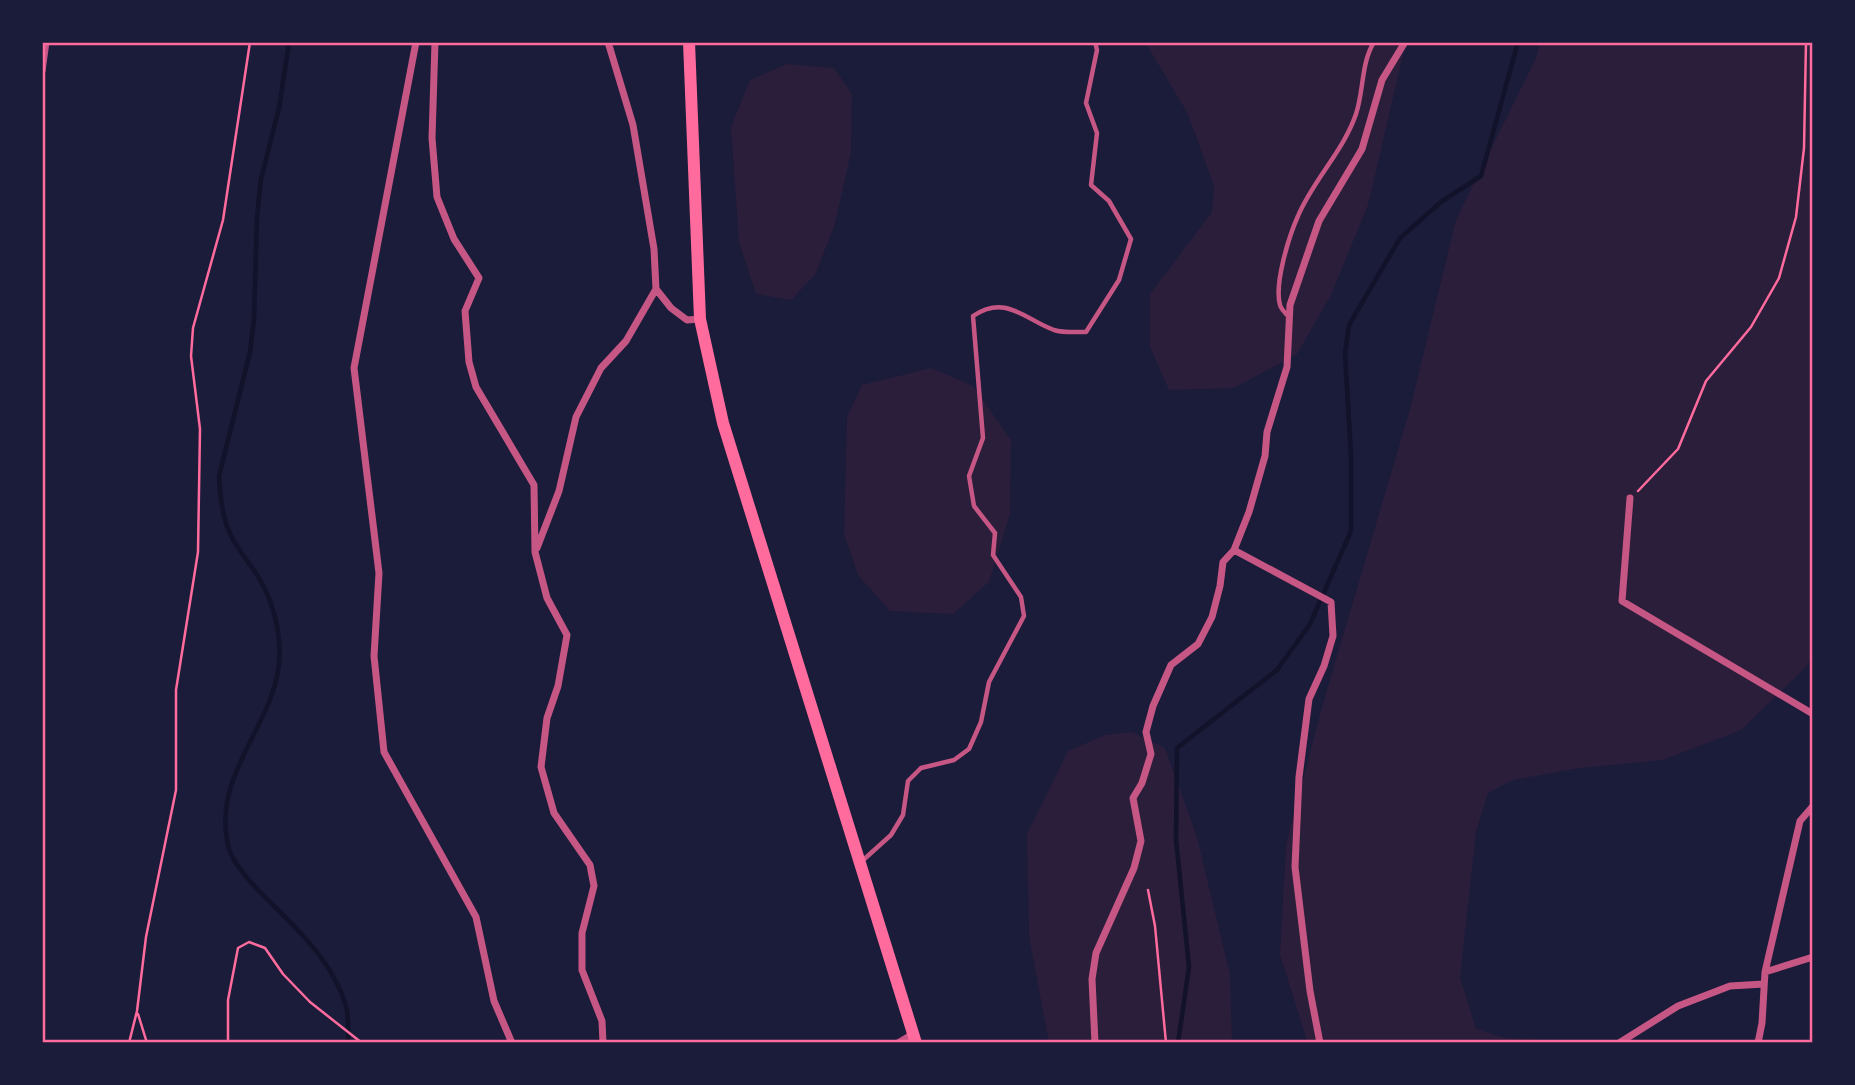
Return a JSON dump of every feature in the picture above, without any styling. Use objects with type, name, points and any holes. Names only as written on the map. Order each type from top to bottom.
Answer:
[{"type":"main road","points":[[689,42],[700,319],[723,423],[915,1038]]},
{"type":"street","points":[[42,71],[46,42]]},
{"type":"street","points":[[416,42],[354,368],[379,573],[374,656],[384,752],[476,917],[494,1001],[512,1043]]},
{"type":"street","points":[[435,42],[432,138],[438,197],[454,239],[479,278],[465,311],[469,362],[476,387],[534,485],[535,552],[547,598],[567,635],[558,686],[547,718],[541,767],[554,813],[590,865],[594,886],[582,933],[582,970],[602,1021],[603,1043]]},
{"type":"street","points":[[535,552],[559,491],[576,417],[601,368],[626,341],[656,289],[654,249],[633,125],[608,42]]},
{"type":"street","points":[[1095,1043],[1093,979],[1096,953],[1134,868],[1141,841],[1133,798],[1142,783],[1151,754],[1146,732],[1153,706],[1171,665],[1198,644],[1212,617],[1223,562],[1234,550],[1249,512],[1265,456],[1267,432],[1287,368],[1290,305],[1319,220],[1363,149],[1382,80],[1405,42]]},
{"type":"street","points":[[656,289],[671,308],[687,320],[700,319]]},
{"type":"street","points":[[1630,498],[1622,601],[1813,714]]},
{"type":"street","points":[[1234,550],[1331,602],[1333,636],[1324,666],[1309,699],[1299,776],[1295,867],[1310,991],[1320,1043]]},
{"type":"street","points":[[1758,1043],[1765,972],[1800,821],[1813,806]]},
{"type":"street","points":[[1765,972],[1813,957]]},
{"type":"street","points":[[1619,1043],[1678,1006],[1730,986],[1764,984]]},
{"type":"street","points":[[898,1043],[915,1038]]},
{"type":"lane","points":[[861,862],[891,835],[903,815],[908,781],[921,768],[954,760],[969,749],[981,722],[989,682],[1024,616],[1021,597],[993,555],[995,533],[974,506],[969,476],[983,438],[973,316],[985,309],[1012,308],[1055,331],[1086,332],[1119,280],[1131,239],[1109,201],[1091,185],[1097,133],[1086,103],[1097,50],[1095,42]]},
{"type":"lane","points":[[1289,317],[1280,306],[1279,284],[1287,248],[1298,215],[1347,136],[1356,112],[1368,52],[1374,42]]},
{"type":"path","points":[[129,1043],[137,1011],[146,937],[176,790],[176,690],[198,552],[200,429],[191,356],[193,328],[223,220],[250,42]]},
{"type":"path","points":[[1630,498],[1678,449],[1706,381],[1751,327],[1779,278],[1796,217],[1799,194],[1804,148],[1806,42]]},
{"type":"path","points":[[1148,891],[1155,926],[1166,1043]]},
{"type":"path","points":[[228,1043],[228,1000],[238,948],[249,942],[265,948],[283,974],[310,1002],[362,1043]]},
{"type":"path","points":[[137,1011],[148,1043]]},
{"type":"shaded area","points":[[1145,42],[1406,42],[1368,205],[1331,295],[1297,354],[1234,388],[1169,390],[1150,347],[1150,294],[1212,212],[1214,186],[1188,114]]},
{"type":"shaded area","points":[[1540,42],[1813,42],[1813,658],[1741,730],[1663,760],[1580,768],[1513,780],[1488,793],[1476,832],[1460,977],[1476,1029],[1505,1038],[1606,1043],[1308,1043],[1280,955],[1286,845],[1322,707],[1410,409],[1456,220],[1536,58]]},
{"type":"shaded area","points":[[787,64],[834,68],[852,94],[851,153],[834,227],[815,275],[791,300],[756,294],[739,242],[731,127],[750,80]]},
{"type":"shaded area","points":[[931,368],[973,386],[1011,440],[1010,514],[989,582],[953,614],[890,611],[858,575],[844,534],[847,417],[862,385]]},
{"type":"shaded area","points":[[1132,732],[1165,748],[1197,837],[1230,975],[1232,1043],[1049,1043],[1029,936],[1027,834],[1068,751],[1105,735]]},
{"type":"waterway","points":[[289,42],[279,108],[261,179],[250,352],[219,476],[228,529],[265,590],[274,614],[280,652],[274,687],[236,773],[228,796],[225,820],[230,852],[238,865],[312,946],[332,974],[346,1006],[348,1043]]},
{"type":"waterway","points":[[1178,1043],[1189,967],[1176,839],[1177,748],[1277,670],[1310,624],[1351,531],[1351,455],[1345,354],[1349,325],[1400,238],[1441,202],[1481,176],[1518,42]]}]
